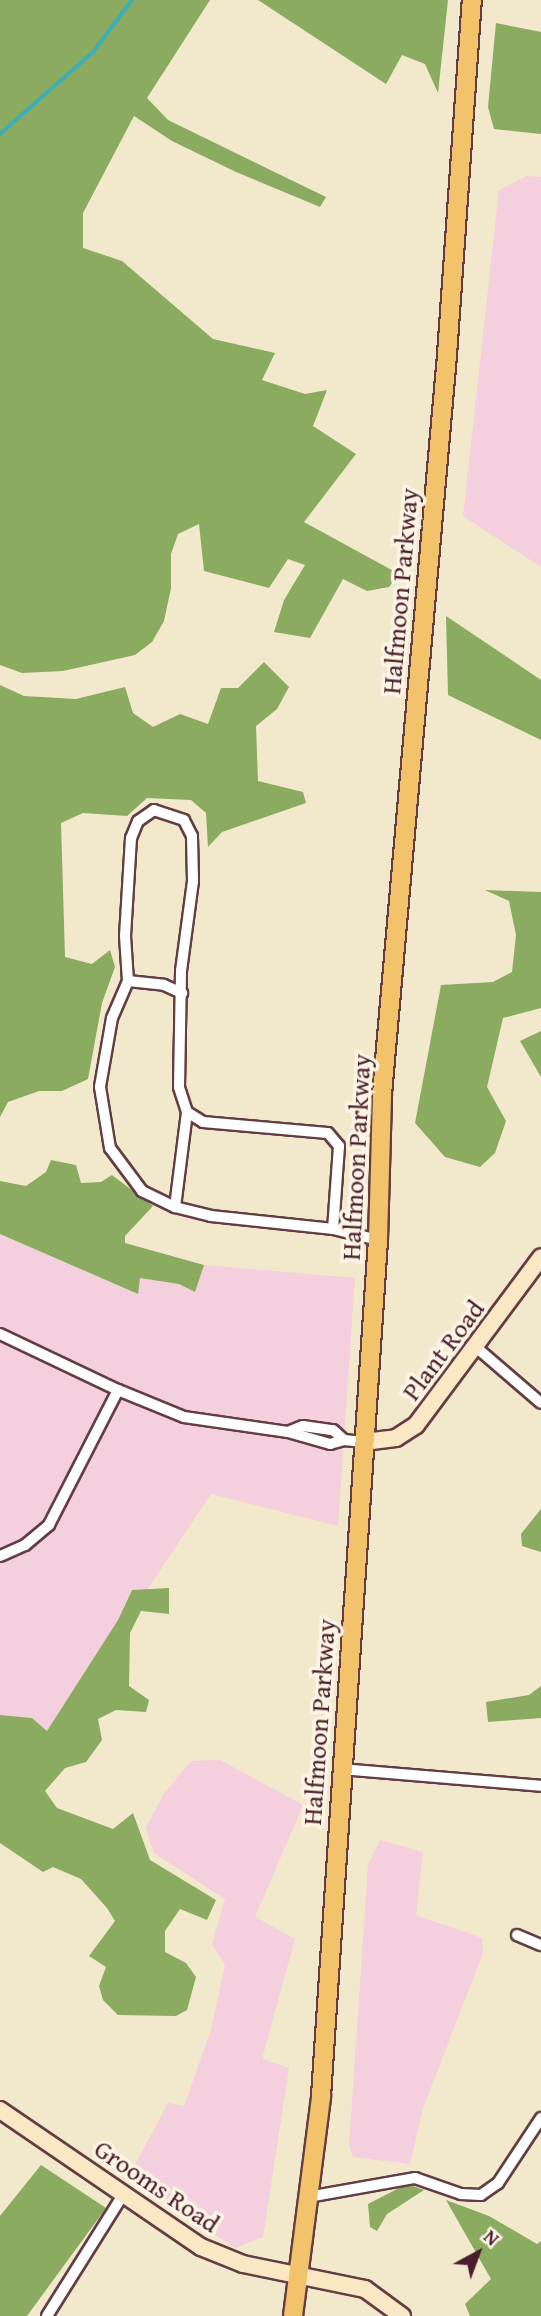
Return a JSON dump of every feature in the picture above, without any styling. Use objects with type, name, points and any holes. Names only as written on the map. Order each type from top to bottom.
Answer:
[{"type":"main road","name":"Halfmoon Parkway","points":[[292,2316],[300,2275],[321,2096],[340,1769],[378,1240],[382,1094],[447,355],[472,0]]},
{"type":"street","points":[[175,1207],[187,1112],[179,1087],[182,993],[193,881],[192,836],[184,820],[174,813],[147,811],[131,838],[125,936],[128,981],[112,1018],[103,1054],[102,1123],[110,1148],[128,1177],[151,1199],[175,1207],[211,1216],[333,1228],[378,1240]]},
{"type":"street","points":[[128,981],[164,985],[182,993]]},
{"type":"street","points":[[187,1112],[203,1122],[328,1133],[339,1146],[333,1228]]},
{"type":"street","name":"Plant Road","points":[[364,1442],[396,1438],[416,1425],[477,1348],[541,1257]]},
{"type":"street","points":[[0,1334],[118,1390],[184,1417],[288,1432],[330,1444],[344,1440],[364,1442]]},
{"type":"street","points":[[477,1348],[541,1403]]},
{"type":"street","points":[[0,1556],[25,1545],[49,1525],[118,1390]]},
{"type":"street","points":[[340,1769],[541,1786]]},
{"type":"street","points":[[517,1936],[541,1945]]},
{"type":"street","name":"Grooms Road","points":[[0,2110],[123,2195],[221,2257],[365,2289],[402,2316]]},
{"type":"street","points":[[308,2197],[415,2178],[461,2194],[481,2196],[498,2183],[541,2119]]},
{"type":"street","points":[[47,2316],[123,2195]]},
{"type":"shaded area","points":[[527,176],[541,177],[541,567],[463,516],[499,190]]},
{"type":"shaded area","points":[[0,1234],[137,1294],[140,1277],[179,1284],[195,1292],[204,1265],[355,1278],[338,1526],[211,1494],[147,1590],[131,1590],[118,1620],[47,1731],[32,1718],[0,1715]]},
{"type":"shaded area","points":[[220,1760],[303,1805],[255,1917],[295,1939],[262,2059],[289,2068],[263,2237],[235,2248],[128,2178],[168,2103],[184,2106],[211,2030],[225,1965],[212,1944],[225,1899],[154,1853],[146,1828],[163,1795],[191,1761]]},
{"type":"shaded area","points":[[380,1840],[423,1852],[416,1915],[482,1938],[483,1953],[423,2108],[410,2164],[353,2157],[349,2145],[368,1865]]},
{"type":"green space","points":[[0,0],[210,0],[147,98],[168,120],[326,197],[320,207],[236,172],[172,141],[134,116],[83,213],[83,248],[122,261],[213,339],[275,353],[262,380],[305,394],[327,390],[313,426],[356,454],[304,522],[399,574],[389,587],[367,591],[343,579],[310,638],[274,632],[284,600],[305,565],[288,559],[269,588],[204,571],[199,524],[178,534],[171,554],[171,588],[164,621],[152,642],[135,655],[63,671],[22,673],[0,665]]},
{"type":"green space","points":[[258,0],[448,0],[438,93],[425,64],[402,55],[386,84]]},
{"type":"green space","points":[[496,23],[541,32],[541,134],[494,129],[488,107]]},
{"type":"green space","points":[[446,616],[541,680],[541,740],[448,695]]},
{"type":"green space","points":[[264,662],[289,687],[277,709],[256,726],[258,781],[303,792],[306,803],[222,832],[208,847],[206,813],[191,800],[147,798],[127,816],[83,813],[61,823],[65,957],[92,964],[110,950],[115,967],[102,1003],[88,1079],[62,1091],[39,1091],[8,1102],[0,1117],[0,685],[24,696],[76,699],[125,687],[133,713],[153,727],[180,714],[208,724],[221,688],[238,688]]},
{"type":"green space","points":[[485,890],[541,892],[541,1008],[503,1018],[487,1087],[506,1121],[495,1153],[480,1167],[445,1157],[415,1123],[441,985],[493,982],[512,972],[516,935],[509,901]]},
{"type":"green space","points":[[541,1031],[541,1077],[520,1041]]},
{"type":"green space","points":[[51,1160],[76,1165],[81,1183],[101,1182],[112,1175],[153,1206],[125,1236],[125,1243],[204,1265],[195,1292],[179,1284],[140,1278],[138,1294],[0,1234],[0,1181],[26,1186],[46,1172]]},
{"type":"green space","points":[[541,1509],[541,1552],[522,1546],[521,1534]]},
{"type":"green space","points":[[169,1588],[169,1614],[141,1611],[130,1633],[129,1686],[149,1700],[146,1712],[116,1710],[98,1719],[102,1740],[86,1762],[65,1768],[45,1791],[57,1808],[113,1829],[133,1813],[150,1860],[216,1900],[207,1920],[180,1909],[165,1931],[165,1952],[186,1963],[196,1977],[187,2010],[176,2016],[118,2015],[103,2000],[99,1986],[106,1967],[89,1956],[115,1921],[107,1908],[81,1879],[53,1867],[43,1872],[0,1843],[0,1715],[32,1718],[47,1731],[118,1620],[132,1590]]},
{"type":"green space","points":[[541,1686],[541,1718],[488,1722],[486,1702],[529,1695]]},
{"type":"green space","points":[[41,2165],[106,2208],[27,2316],[0,2316],[0,2216]]},
{"type":"green space","points":[[407,2184],[424,2190],[387,2214],[377,2231],[370,2227],[368,2204]]},
{"type":"green space","points":[[446,2200],[489,2216],[537,2244],[541,2241],[541,2316],[470,2316],[465,2304],[491,2279]]},
{"type":"waterway","points":[[0,134],[94,51],[132,0]]}]
